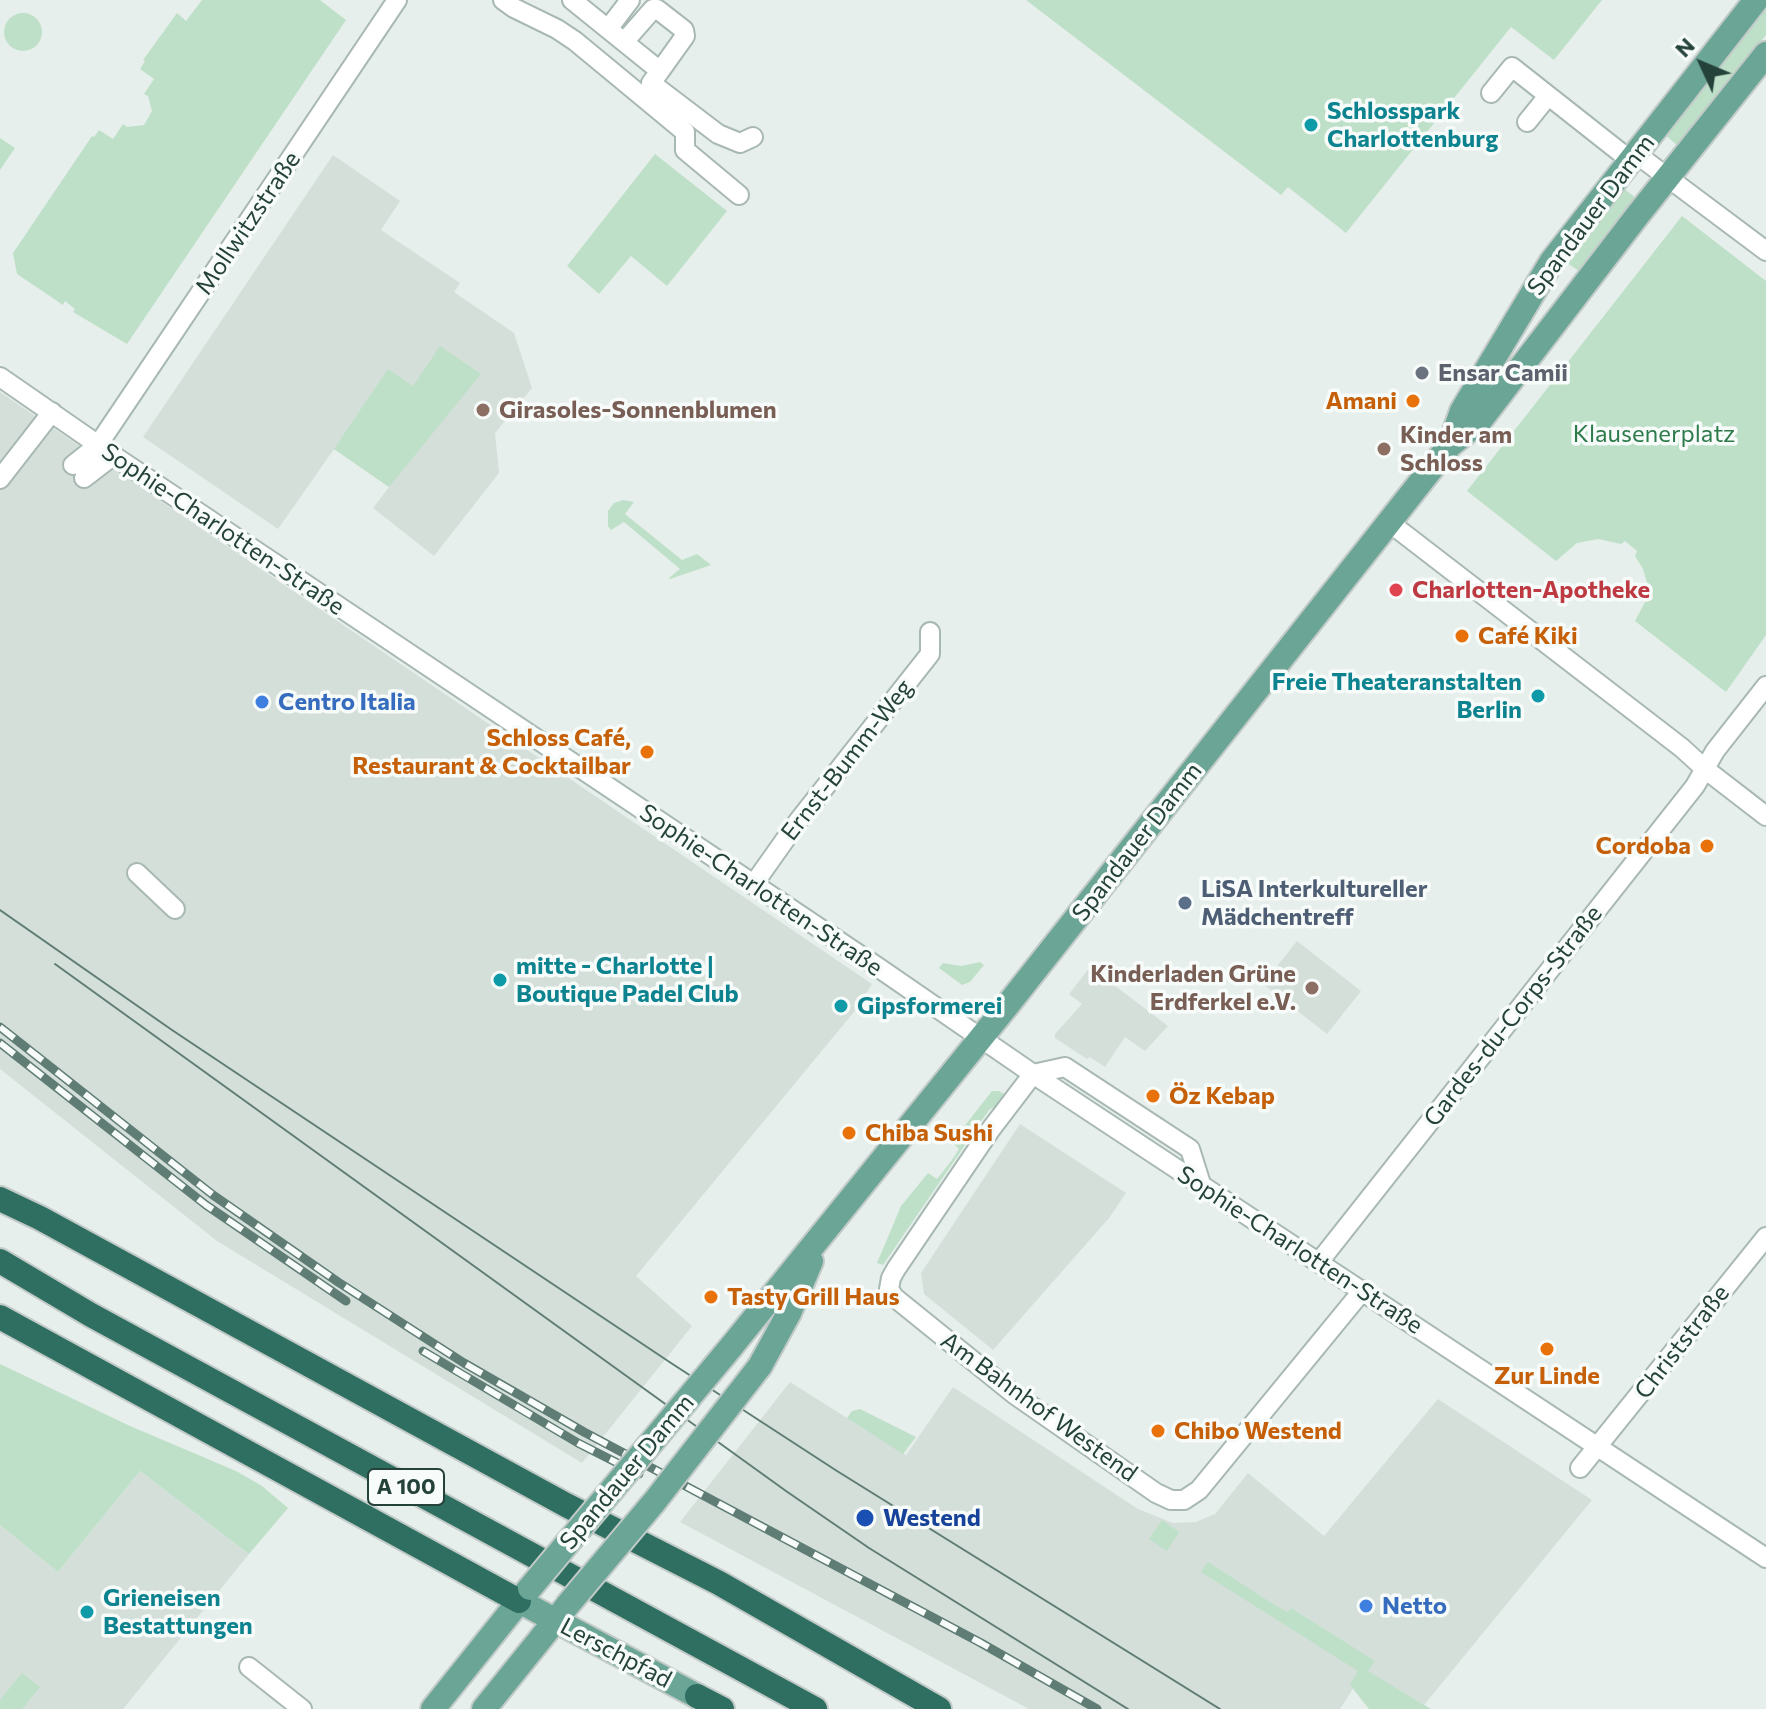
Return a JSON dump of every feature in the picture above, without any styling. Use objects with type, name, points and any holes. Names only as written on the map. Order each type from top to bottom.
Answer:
[{"type":"highway","points":[[0,1199],[557,1501],[719,1583],[939,1709]]},
{"type":"highway","name":"A 100","points":[[0,1261],[91,1315],[815,1709]]},
{"type":"highway","name":"A 100","points":[[0,1281],[783,1709]]},
{"type":"highway","points":[[0,1317],[524,1594]]},
{"type":"highway","points":[[704,1703],[722,1709]]},
{"type":"main road","name":"Spandauer Damm","points":[[1450,445],[1462,411],[1564,244],[1756,0]]},
{"type":"main road","name":"Spandauer Damm","points":[[433,1709],[981,1038],[1450,445],[1479,422],[1667,177],[1766,54]]},
{"type":"main road","name":"Spandauer Damm","points":[[484,1709],[760,1366],[789,1313],[821,1236]]},
{"type":"main road","name":"Lerschpfad","points":[[524,1594],[704,1703]]},
{"type":"street","name":"Mollwitzstraße","points":[[79,471],[106,450],[397,0]]},
{"type":"street","points":[[503,0],[575,41],[643,96],[685,132],[685,150],[739,195]]},
{"type":"street","points":[[572,0],[660,71]]},
{"type":"street","points":[[608,29],[633,0],[657,9],[684,30],[685,36],[651,83],[718,134],[740,143],[753,137]]},
{"type":"street","points":[[624,42],[653,9]]},
{"type":"street","points":[[1491,93],[1512,67],[1632,157],[1667,177],[1766,251]]},
{"type":"street","points":[[1527,122],[1548,96]]},
{"type":"street","name":"Sophie-Charlotten-Straße","points":[[0,377],[1033,1074],[1766,1558]]},
{"type":"street","points":[[0,479],[52,412]]},
{"type":"street","points":[[1390,523],[1766,816]]},
{"type":"street","name":"Ernst-Bumm-Weg","points":[[753,885],[799,820],[930,654],[930,632]]},
{"type":"street","points":[[1705,769],[1715,751],[1766,686]]},
{"type":"street","name":"Gardes-du-Corps-Straße","points":[[1319,1262],[1695,786],[1705,769]]},
{"type":"street","points":[[137,873],[175,909]]},
{"type":"street","name":"Am Bahnhof Westend","points":[[1033,1074],[991,1129],[896,1269],[889,1289],[894,1297],[1014,1394],[1156,1493],[1171,1500],[1184,1500],[1199,1490],[1363,1290]]},
{"type":"street","name":"Christstraße","points":[[1580,1468],[1766,1237]]},
{"type":"street","points":[[249,1667],[302,1709]]},
{"type":"shaded area","points":[[333,155],[400,201],[381,230],[460,283],[454,292],[514,333],[532,388],[495,433],[499,473],[434,556],[373,508],[389,487],[334,449],[278,529],[143,437]]},
{"type":"shaded area","points":[[0,392],[872,984],[858,1007],[636,1276],[692,1326],[582,1463],[217,1241],[0,1069]]},
{"type":"shaded area","name":"Kinderladen Grüne Erdferkel e.V.","points":[[1297,941],[1361,991],[1327,1034],[1263,984]]},
{"type":"shaded area","points":[[1090,967],[1168,1026],[1145,1051],[1125,1037],[1105,1067],[1055,1038],[1055,1034],[1082,1004],[1069,994]]},
{"type":"shaded area","points":[[1020,1124],[1126,1193],[1109,1218],[993,1350],[924,1294],[921,1273]]},
{"type":"shaded area","points":[[790,1382],[906,1455],[953,1387],[1138,1509],[1173,1523],[1196,1522],[1215,1514],[1248,1473],[1324,1536],[1438,1399],[1592,1500],[1424,1705],[1365,1670],[1340,1709],[1029,1709],[680,1522]]},
{"type":"shaded area","points":[[140,1471],[249,1554],[123,1709],[0,1709],[0,1525],[58,1572]]},
{"type":"green space","points":[[202,0],[320,0],[346,20],[127,344],[73,312],[75,309],[65,301],[63,305],[17,274],[13,253],[92,136],[99,130],[113,139],[123,124],[127,127],[144,125],[152,111],[148,96],[144,94],[154,79],[140,69],[143,60],[177,13],[186,21]]},
{"type":"green space","name":"Schlosspark Charlottenburg","points":[[1026,0],[1602,0],[1554,60],[1511,27],[1346,233],[1288,187],[1281,195]]},
{"type":"green space","points":[[1766,6],[1766,35],[1678,146],[1664,134]]},
{"type":"green space","points":[[23,13],[37,18],[42,32],[37,46],[23,51],[9,46],[4,32],[9,18]]},
{"type":"green space","points":[[0,138],[15,148],[0,170]]},
{"type":"green space","points":[[655,154],[727,211],[667,286],[631,256],[599,294],[567,266]]},
{"type":"green space","points":[[1623,188],[1636,198],[1579,271],[1567,263]]},
{"type":"green space","name":"Klausenerplatz","points":[[1682,216],[1766,281],[1766,635],[1726,692],[1635,621],[1645,602],[1647,583],[1635,556],[1637,551],[1625,541],[1621,544],[1598,539],[1577,543],[1556,561],[1467,491]]},
{"type":"green space","points":[[440,346],[481,374],[389,487],[334,449],[388,369],[413,386]]},
{"type":"green space","points":[[623,500],[634,502],[625,514],[682,560],[697,554],[711,565],[670,579],[680,569],[624,522],[611,530],[608,526],[608,511],[614,503]]},
{"type":"green space","points":[[980,962],[984,965],[970,982],[962,985],[939,968],[943,963],[961,966]]},
{"type":"green space","points":[[992,1091],[1006,1095],[989,1110],[883,1265],[877,1263],[901,1206],[928,1173],[937,1179],[959,1149],[952,1142]]},
{"type":"green space","points":[[0,1364],[130,1426],[236,1471],[262,1486],[288,1508],[249,1554],[140,1471],[58,1572],[0,1525]]},
{"type":"green space","points":[[860,1409],[916,1437],[903,1454],[847,1418],[852,1411]]},
{"type":"green space","points":[[1162,1520],[1179,1532],[1167,1551],[1149,1539]]},
{"type":"green space","points":[[1208,1562],[1270,1602],[1287,1612],[1291,1608],[1375,1661],[1368,1671],[1431,1709],[1369,1709],[1350,1685],[1358,1671],[1201,1572]]},
{"type":"green space","points":[[22,1673],[40,1687],[22,1709],[0,1709],[0,1700]]},
{"type":"tram line","points":[[0,910],[172,1030],[671,1363],[837,1471],[1220,1709]]},
{"type":"tram line","points":[[55,964],[786,1491],[869,1548],[1128,1709]]},
{"type":"railway","points":[[0,1027],[213,1195],[338,1282],[464,1363],[584,1432],[981,1643],[1097,1709]]},
{"type":"railway","points":[[0,1043],[206,1205],[346,1301]]},
{"type":"railway","points":[[423,1351],[578,1443],[639,1474]]},
{"type":"place","name":"Schlosspark Charlottenburg","points":[[1311,125]]},
{"type":"place","name":"Ensar Camii","points":[[1422,373]]},
{"type":"place","name":"Amani","points":[[1413,401]]},
{"type":"place","name":"Girasoles-Sonnenblumen","points":[[483,410]]},
{"type":"place","name":"Kinder am Schloss","points":[[1384,449]]},
{"type":"place","name":"Charlotten-Apotheke","points":[[1396,590]]},
{"type":"place","name":"Café Kiki","points":[[1462,636]]},
{"type":"place","name":"Freie Theateranstalten Berlin","points":[[1538,696]]},
{"type":"place","name":"Centro Italia","points":[[262,702]]},
{"type":"place","name":"Schloss Café, Restaurant & Cocktailbar","points":[[647,752]]},
{"type":"place","name":"Cordoba","points":[[1707,846]]},
{"type":"place","name":"LiSA Interkultureller Mädchentreff","points":[[1185,903]]},
{"type":"place","name":"mitte - Charlotte | Boutique Padel Club","points":[[500,980]]},
{"type":"place","name":"Kinderladen Grüne Erdferkel e.V.","points":[[1312,988]]},
{"type":"place","name":"Gipsformerei","points":[[841,1006]]},
{"type":"place","name":"Öz Kebap","points":[[1153,1096]]},
{"type":"place","name":"Chiba Sushi","points":[[849,1133]]},
{"type":"place","name":"Tasty Grill Haus","points":[[711,1297]]},
{"type":"place","name":"Zur Linde","points":[[1547,1349]]},
{"type":"place","name":"Chibo Westend","points":[[1158,1431]]},
{"type":"place","name":"Westend","points":[[865,1518]]},
{"type":"place","name":"Netto","points":[[1366,1606]]},
{"type":"place","name":"Grieneisen Bestattungen","points":[[87,1612]]}]
